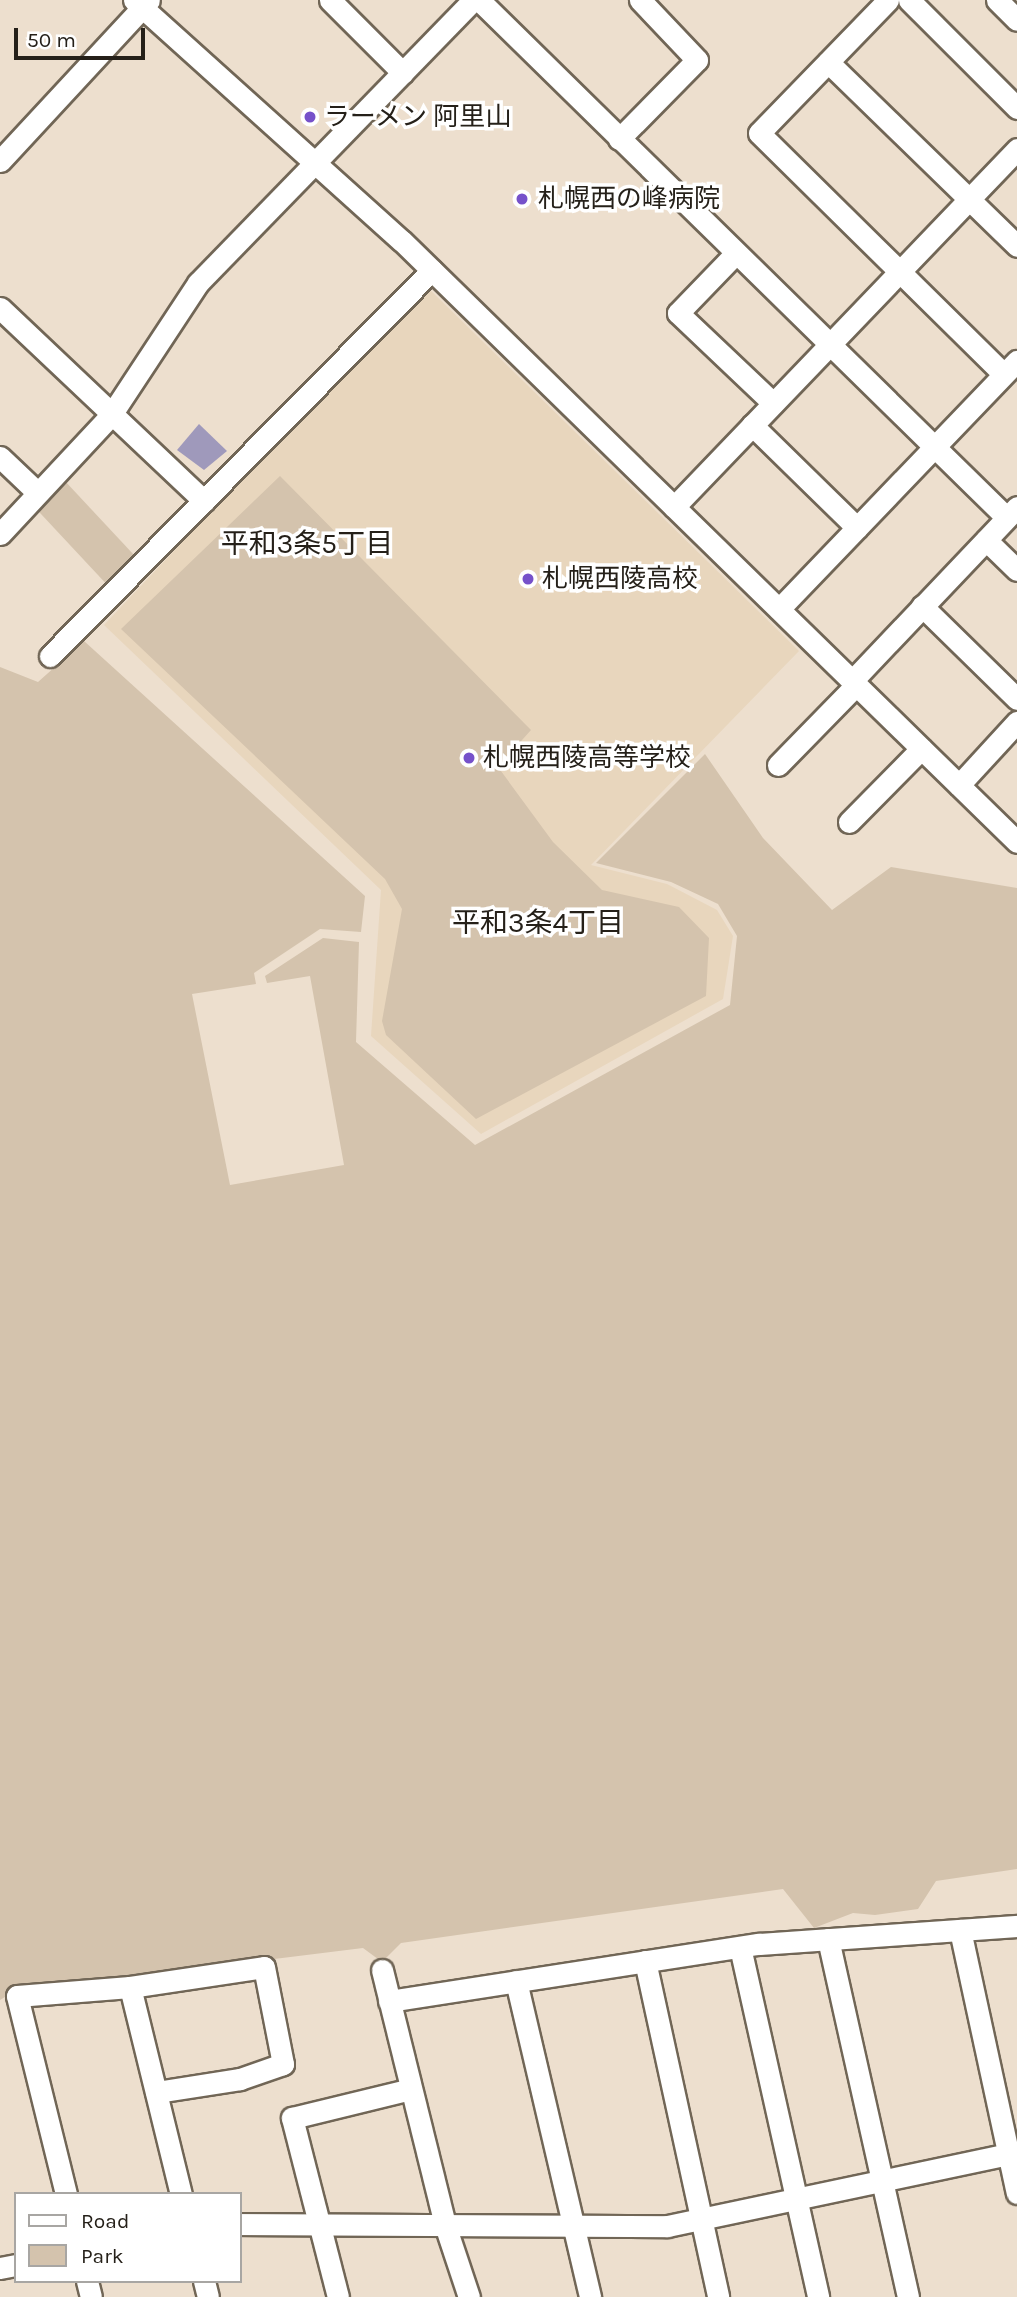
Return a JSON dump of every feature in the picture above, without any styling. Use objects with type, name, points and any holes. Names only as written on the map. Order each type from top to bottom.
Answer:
[{"type":"street","points":[[330,0],[403,73]]},
{"type":"street","points":[[0,534],[111,415],[198,283],[316,165],[473,0]]},
{"type":"street","points":[[479,0],[828,345],[936,448],[1012,512],[922,606],[778,765]]},
{"type":"street","points":[[619,139],[697,60],[640,0]]},
{"type":"street","points":[[779,609],[1010,368],[900,271],[759,133],[888,0]]},
{"type":"street","points":[[909,0],[1017,107]]},
{"type":"street","points":[[997,0],[1017,20]]},
{"type":"street","points":[[0,161],[141,3],[432,270],[1017,842]]},
{"type":"street","points":[[828,62],[1017,246]]},
{"type":"street","points":[[674,507],[1017,149]]},
{"type":"street","points":[[735,254],[678,313],[773,403]]},
{"type":"street","points":[[50,656],[432,270]]},
{"type":"street","points":[[0,308],[204,501]]},
{"type":"street","points":[[752,425],[857,528]]},
{"type":"street","points":[[0,457],[38,493]]},
{"type":"street","points":[[986,540],[1017,570]]},
{"type":"street","points":[[922,606],[1017,699]]},
{"type":"street","points":[[959,785],[1017,722]]},
{"type":"street","points":[[849,822],[921,749]]},
{"type":"street","points":[[389,2001],[740,1947],[1017,1926]]},
{"type":"street","points":[[960,1930],[1013,2153],[1017,2193]]},
{"type":"street","points":[[828,1939],[908,2297]]},
{"type":"street","points":[[740,1947],[818,2297]]},
{"type":"street","points":[[645,1961],[718,2297]]},
{"type":"street","points":[[65,2192],[17,1996],[130,1987],[264,1967],[283,2064],[240,2079],[156,2092]]},
{"type":"street","points":[[382,1970],[444,2225],[468,2297]]},
{"type":"street","points":[[516,1981],[576,2225],[590,2297]]},
{"type":"street","points":[[130,1987],[181,2192]]},
{"type":"street","points":[[338,2297],[292,2118],[411,2089]]},
{"type":"street","points":[[242,2224],[667,2226],[1013,2153]]},
{"type":"shaded area","name":"札幌西陵高等学校","points":[[425,285],[799,651],[591,865],[667,884],[717,910],[733,936],[723,999],[481,1134],[371,1036],[381,890],[104,625]]},
{"type":"shaded area","points":[[199,424],[227,451],[204,470],[177,450]]},
{"type":"green space","points":[[280,476],[531,730],[498,767],[553,842],[602,890],[679,907],[709,938],[706,996],[476,1119],[386,1035],[382,1021],[402,909],[385,879],[121,629]]},
{"type":"green space","points":[[64,480],[134,555],[105,583],[35,507]]},
{"type":"green space","points":[[84,641],[365,896],[361,932],[320,929],[254,973],[256,984],[192,994],[230,1185],[344,1165],[310,976],[267,983],[265,976],[323,938],[359,942],[356,1042],[475,1145],[730,1005],[737,936],[718,904],[671,882],[596,863],[705,754],[763,838],[832,910],[891,867],[1017,888],[1017,1869],[936,1881],[918,1909],[875,1915],[853,1913],[814,1928],[783,1889],[401,1943],[382,1962],[363,1948],[15,1991],[0,2000],[0,667],[38,682]]},
{"type":"place","name":"ラーメン 阿里山","points":[[310,117]]},
{"type":"place","name":"札幌西の峰病院","points":[[522,199]]},
{"type":"place","name":"札幌西陵高校","points":[[528,579]]},
{"type":"place","name":"札幌西陵高等学校","points":[[469,758]]},
{"type":"district","name":"平和3条5丁目","points":[[307,544]]},
{"type":"district","name":"平和3条4丁目","points":[[538,923]]}]
